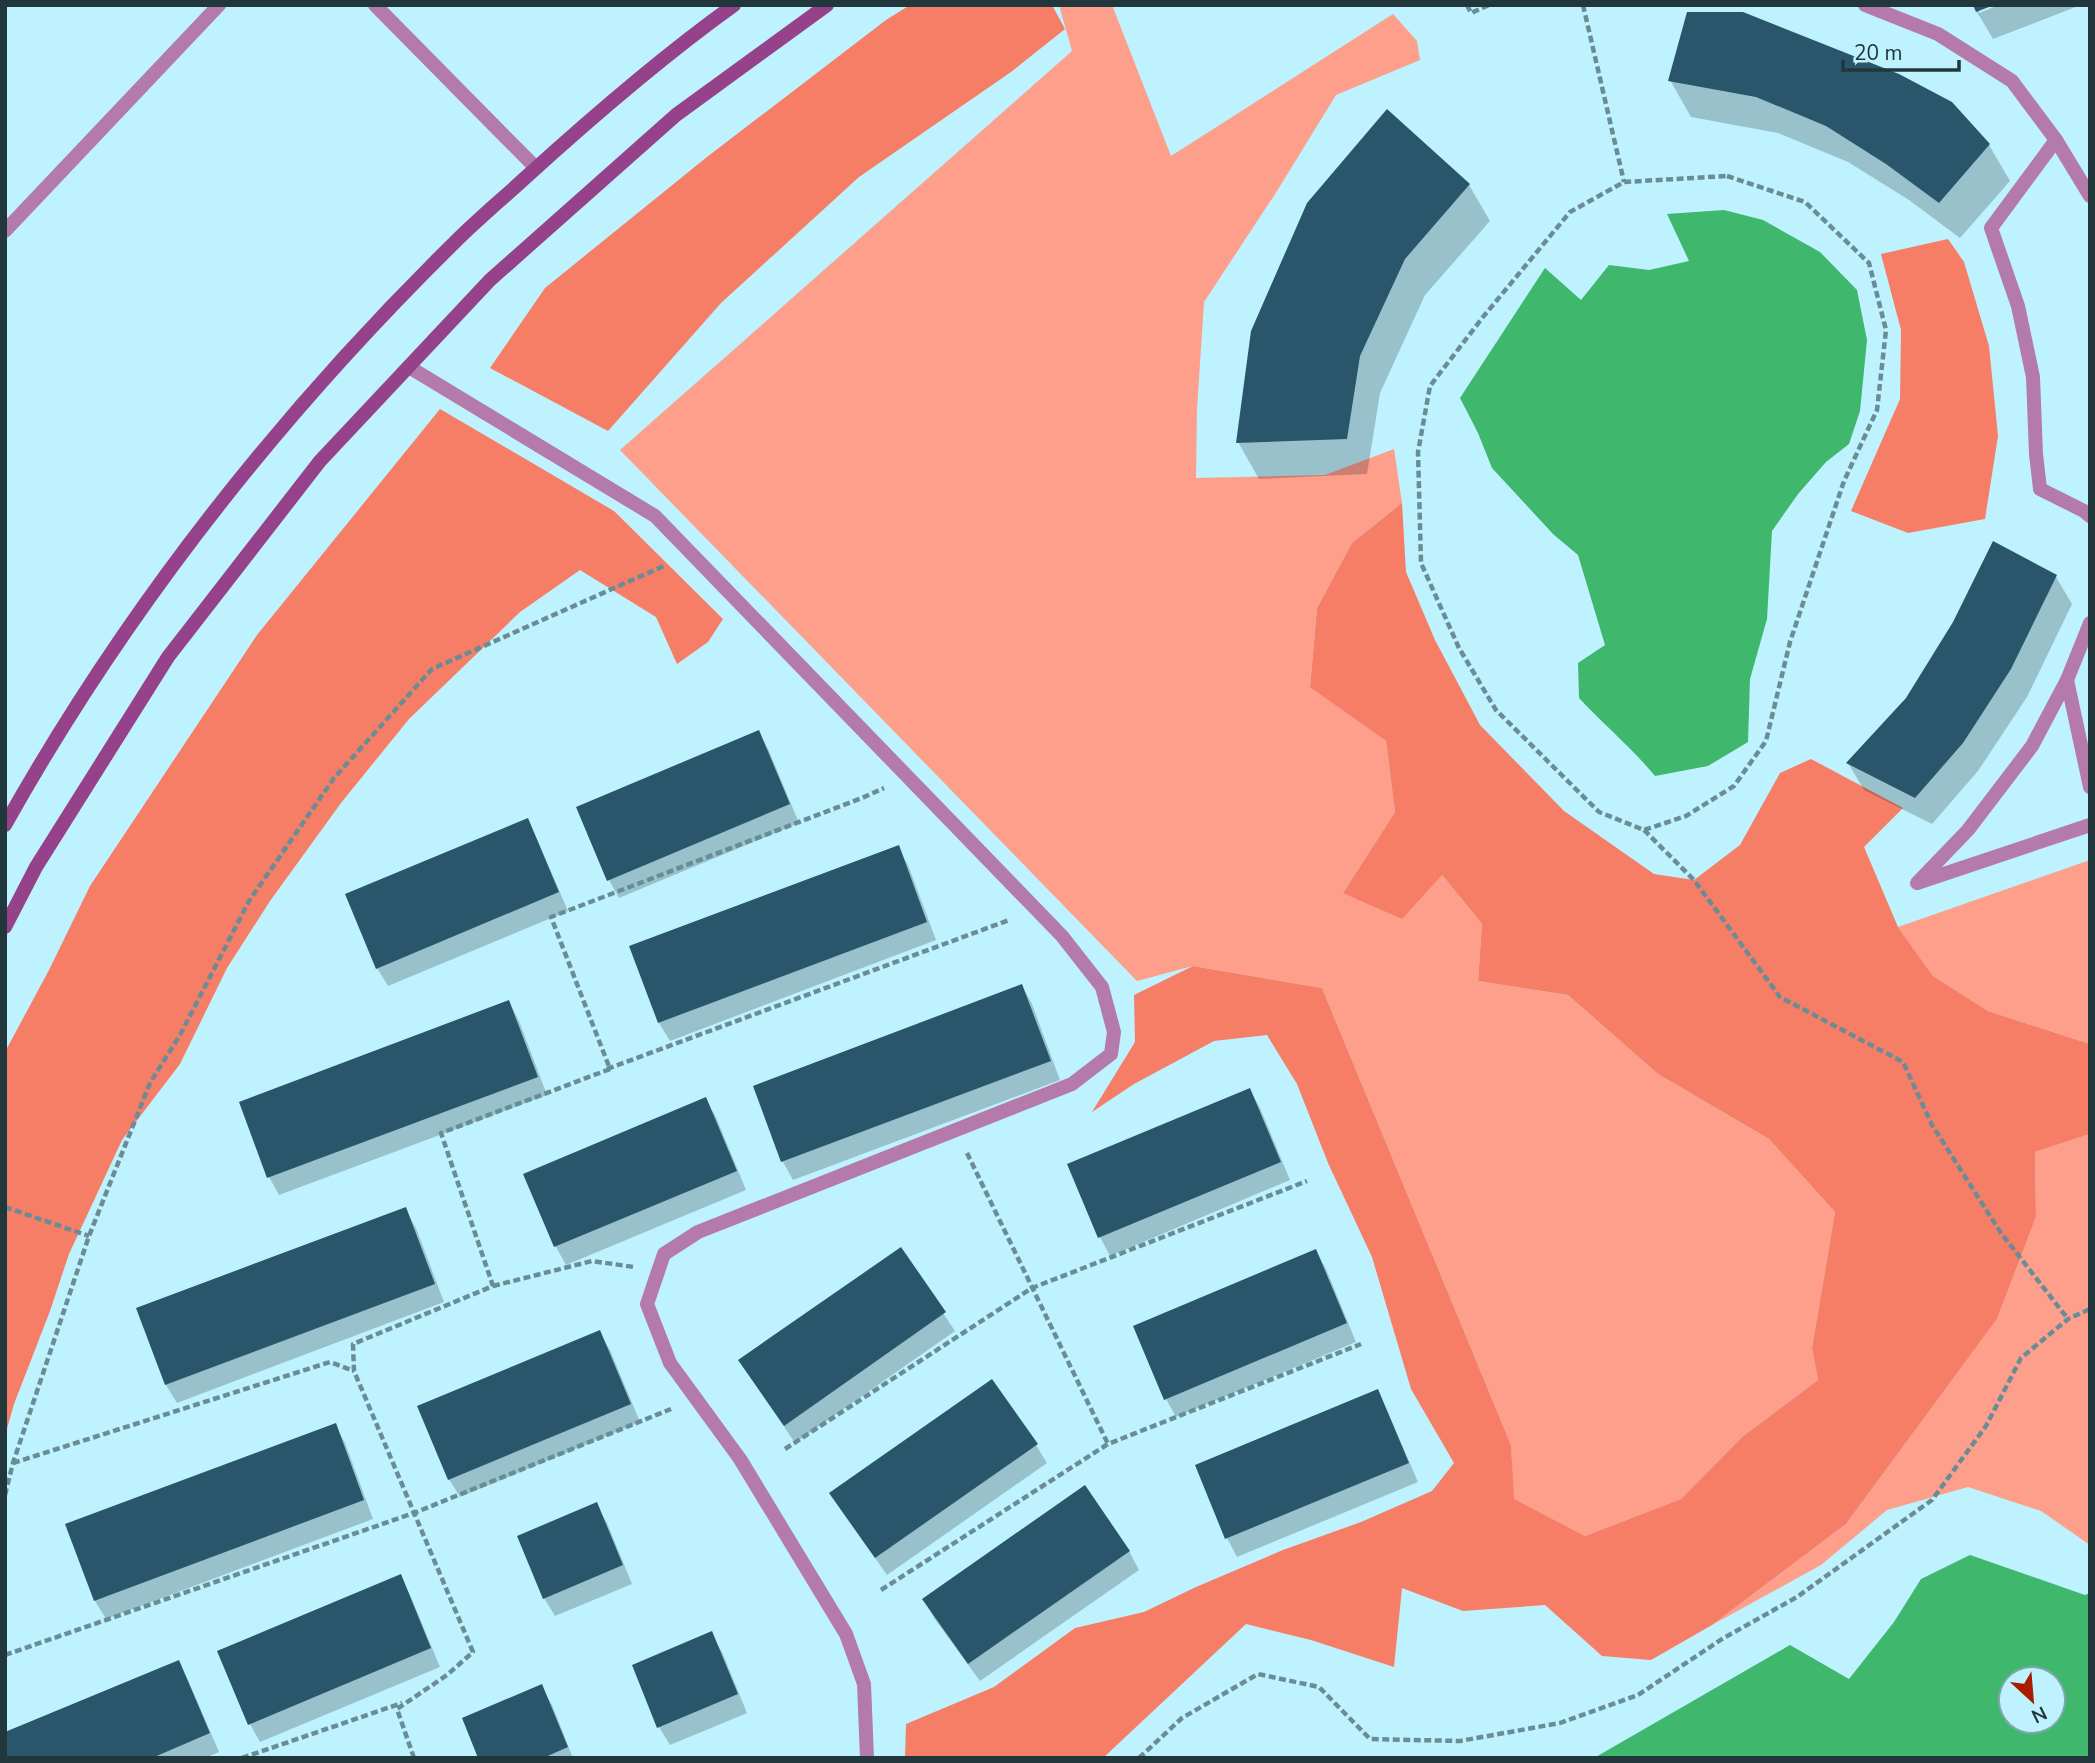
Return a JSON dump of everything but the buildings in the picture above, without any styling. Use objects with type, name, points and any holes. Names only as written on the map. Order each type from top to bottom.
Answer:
[{"type":"street","points":[[5,231],[219,5]]},
{"type":"street","points":[[375,5],[536,168]]},
{"type":"street","points":[[5,825],[37,768],[129,627],[230,492],[339,363],[456,242],[580,127],[734,5]]},
{"type":"street","points":[[5,927],[36,867],[168,657],[320,461],[490,279],[676,115],[827,5]]},
{"type":"street","points":[[1865,5],[1938,34],[2012,81],[2056,140],[2090,196]]},
{"type":"street","points":[[2056,140],[1990,228],[2018,306],[2033,377],[2035,454],[2040,489],[2090,516]]},
{"type":"street","points":[[409,367],[655,516],[1062,936],[1102,987],[1114,1032],[1111,1054],[1072,1084],[698,1232],[664,1254],[647,1304],[670,1363],[740,1459],[846,1634],[864,1684],[867,1758]]},
{"type":"street","points":[[2090,623],[2067,680],[2032,746],[1968,830],[1917,883],[2090,825]]},
{"type":"street","points":[[2067,680],[2090,787]]},
{"type":"path","points":[[1467,5],[1471,13],[1489,5]]},
{"type":"path","points":[[1583,5],[1624,182]]},
{"type":"path","points":[[1644,830],[1686,816],[1734,786],[1766,741],[1798,618],[1844,481],[1877,410],[1886,330],[1869,263],[1805,202],[1727,176],[1624,182],[1570,212],[1483,317],[1430,386],[1418,452],[1421,563],[1459,648],[1496,710],[1599,812],[1644,830],[1695,880],[1780,997],[1903,1062],[1931,1125],[2001,1233],[2068,1319]]},
{"type":"path","points":[[5,1495],[13,1463],[89,1236],[150,1083],[180,1035],[249,901],[334,778],[432,669],[692,553]]},
{"type":"path","points":[[598,1073],[610,1069],[551,917],[862,799]]},
{"type":"path","points":[[493,1286],[441,1133],[1037,910]]},
{"type":"path","points":[[956,1130],[1108,1444]]},
{"type":"path","points":[[785,1449],[1032,1288],[1307,1181]]},
{"type":"path","points":[[5,1207],[89,1236]]},
{"type":"path","points":[[414,1758],[397,1709],[447,1675],[473,1652],[354,1371],[353,1344],[493,1286],[592,1261],[659,1270]]},
{"type":"path","points":[[1139,1758],[1182,1718],[1258,1674],[1319,1687],[1370,1739],[1460,1741],[1560,1723],[1638,1695],[1722,1639],[1797,1597],[1932,1500],[1986,1426],[2021,1358],[2068,1319],[2090,1309]]},
{"type":"path","points":[[881,1590],[1108,1444],[1361,1344]]},
{"type":"path","points":[[13,1463],[330,1362],[354,1371]]},
{"type":"path","points":[[5,1655],[414,1513],[663,1413]]},
{"type":"path","points":[[242,1758],[409,1701]]},
{"type":"shaded area","points":[[910,5],[1052,5],[1065,29],[1011,72],[859,177],[721,303],[608,431],[490,368],[545,288],[707,157],[886,20]]},
{"type":"shaded area","points":[[1059,5],[1112,5],[1171,156],[1393,14],[1417,41],[1420,60],[1336,95],[1204,302],[1197,409],[1196,478],[1325,475],[1394,449],[1402,503],[1352,543],[1317,608],[1310,686],[1386,741],[1395,812],[1343,893],[1441,874],[1482,924],[1478,981],[1568,995],[1658,1074],[1769,1139],[1835,1212],[1812,1348],[1818,1380],[1742,1437],[1681,1499],[1585,1536],[1513,1499],[1511,1445],[1322,988],[1193,966],[1137,981],[620,450],[1072,51]]},
{"type":"shaded area","points":[[1724,210],[1763,220],[1820,252],[1857,290],[1867,340],[1860,411],[1849,444],[1826,462],[1798,494],[1772,531],[1767,619],[1750,679],[1748,742],[1708,766],[1655,776],[1579,698],[1578,663],[1605,645],[1578,555],[1553,534],[1492,468],[1460,398],[1545,268],[1581,300],[1609,265],[1649,270],[1689,261],[1667,214]]},
{"type":"shaded area","points":[[1948,239],[1964,262],[1989,346],[1998,436],[1985,519],[1908,533],[1851,511],[1900,399],[1901,330],[1881,254]]},
{"type":"shaded area","points":[[440,409],[614,511],[723,619],[708,642],[677,664],[656,617],[580,570],[520,612],[409,719],[341,803],[270,901],[227,968],[180,1064],[122,1140],[69,1254],[14,1404],[5,1436],[5,1052],[90,886],[257,635]]},
{"type":"shaded area","points":[[1402,503],[1406,572],[1435,640],[1480,725],[1564,811],[1654,874],[1694,880],[1740,845],[1780,773],[1811,759],[1903,808],[1864,847],[1898,927],[1933,976],[1988,1011],[2090,1044],[2090,1134],[2035,1152],[2036,1217],[1997,1319],[1846,1524],[1712,1625],[1651,1660],[1602,1656],[1545,1605],[1463,1611],[1402,1588],[1394,1667],[1311,1640],[1246,1624],[1103,1758],[905,1758],[906,1724],[994,1687],[1075,1628],[1144,1612],[1283,1550],[1361,1522],[1432,1491],[1454,1463],[1411,1389],[1372,1257],[1328,1163],[1297,1084],[1267,1035],[1214,1041],[1134,1084],[1092,1112],[1135,1042],[1134,995],[1193,966],[1322,988],[1511,1445],[1514,1499],[1585,1536],[1681,1499],[1742,1437],[1818,1380],[1812,1348],[1835,1212],[1769,1139],[1658,1074],[1568,995],[1478,981],[1482,924],[1442,875],[1402,919],[1343,893],[1395,812],[1386,741],[1310,687],[1317,608],[1352,543]]},
{"type":"shaded area","points":[[2090,860],[2090,1044],[1988,1011],[1933,976],[1898,927]]},
{"type":"shaded area","points":[[2090,1134],[2090,1545],[2041,1511],[1968,1487],[1887,1510],[1821,1565],[1712,1625],[1846,1524],[1997,1319],[2036,1217],[2035,1152]]},
{"type":"shaded area","points":[[1970,1555],[2085,1595],[2090,1593],[2090,1758],[1594,1758],[1790,1645],[1849,1679],[1894,1622],[1921,1579]]}]
